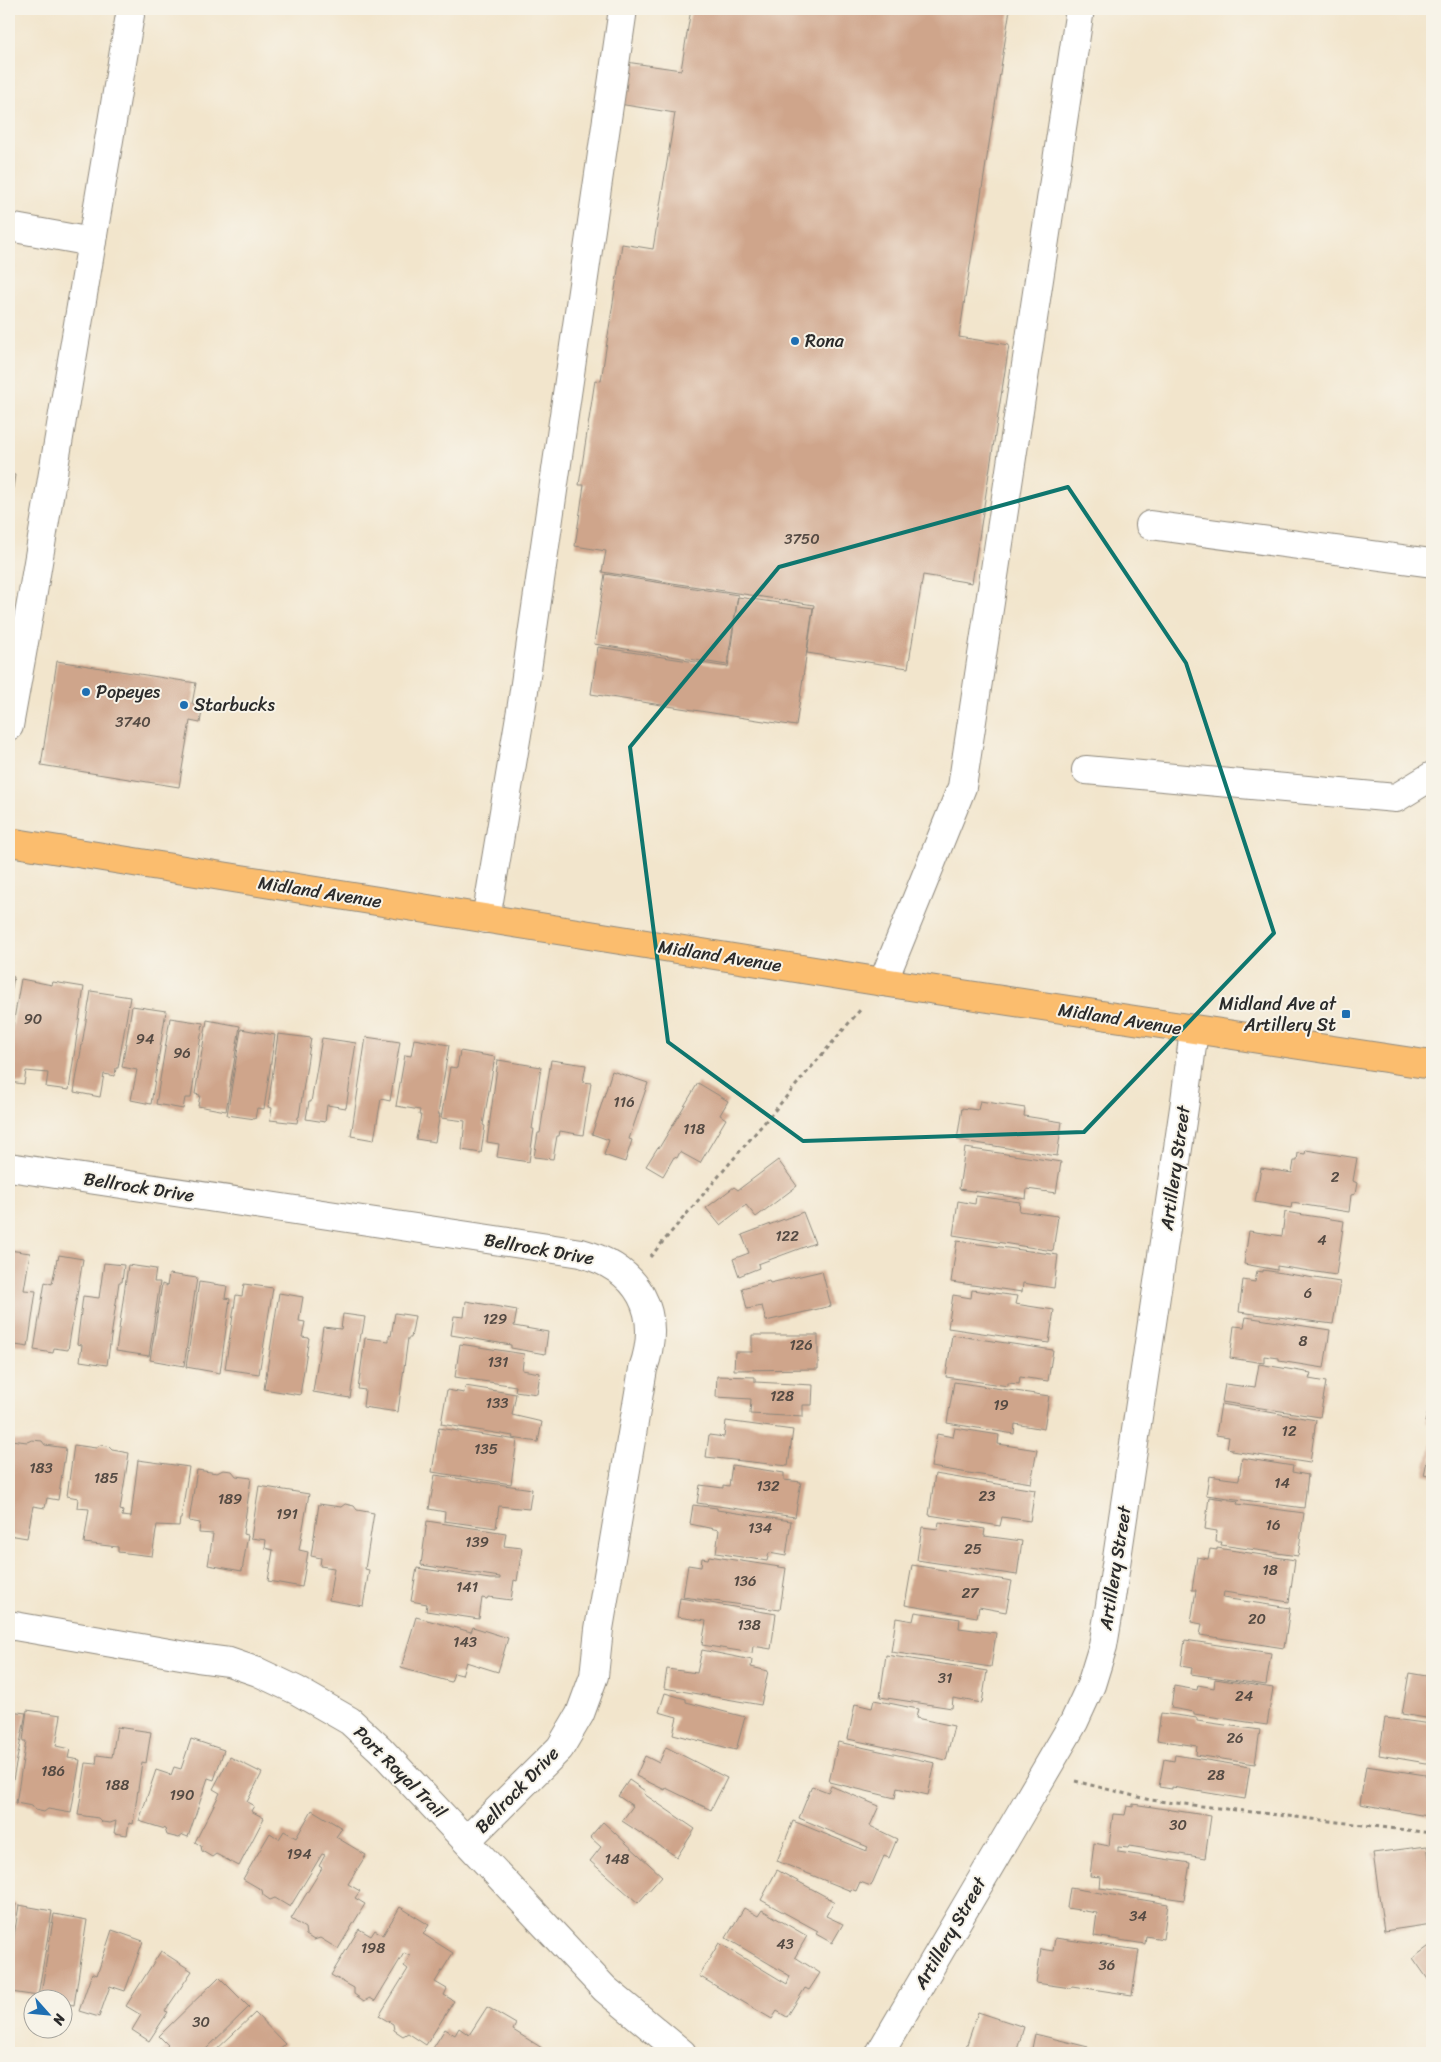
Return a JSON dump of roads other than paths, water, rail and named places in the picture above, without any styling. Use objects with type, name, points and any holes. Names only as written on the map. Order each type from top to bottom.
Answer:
[{"type":"main road","name":"Midland Avenue","points":[[9,842],[883,982],[1432,1065]]},
{"type":"street","points":[[9,726],[131,9]]},
{"type":"street","points":[[486,919],[522,704],[623,9]]},
{"type":"street","points":[[883,982],[962,787],[1080,9]]},
{"type":"street","points":[[9,227],[92,242]]},
{"type":"street","points":[[1150,525],[1432,563]]},
{"type":"street","points":[[1086,770],[1396,798],[1432,776]]},
{"type":"street","name":"Artillery Street","points":[[880,2053],[1074,1722],[1091,1685],[1103,1646],[1194,1030]]},
{"type":"street","name":"Bellrock Drive","points":[[9,1167],[581,1253],[615,1267],[631,1281],[642,1298],[650,1318],[651,1339],[637,1408],[599,1629],[594,1676],[580,1714],[560,1748],[467,1840]]},
{"type":"street","name":"Port Royal Trail","points":[[9,1625],[229,1662],[258,1672],[296,1690],[350,1721],[380,1749],[467,1840],[605,1989],[682,2053]]},
{"type":"place","name":"Rona","points":[[795,341]]},
{"type":"place","name":"Popeyes","points":[[86,692]]},
{"type":"place","name":"Starbucks","points":[[184,705]]},
{"type":"place","name":"Midland Ave at Artillery St","points":[[1346,1014]]}]
